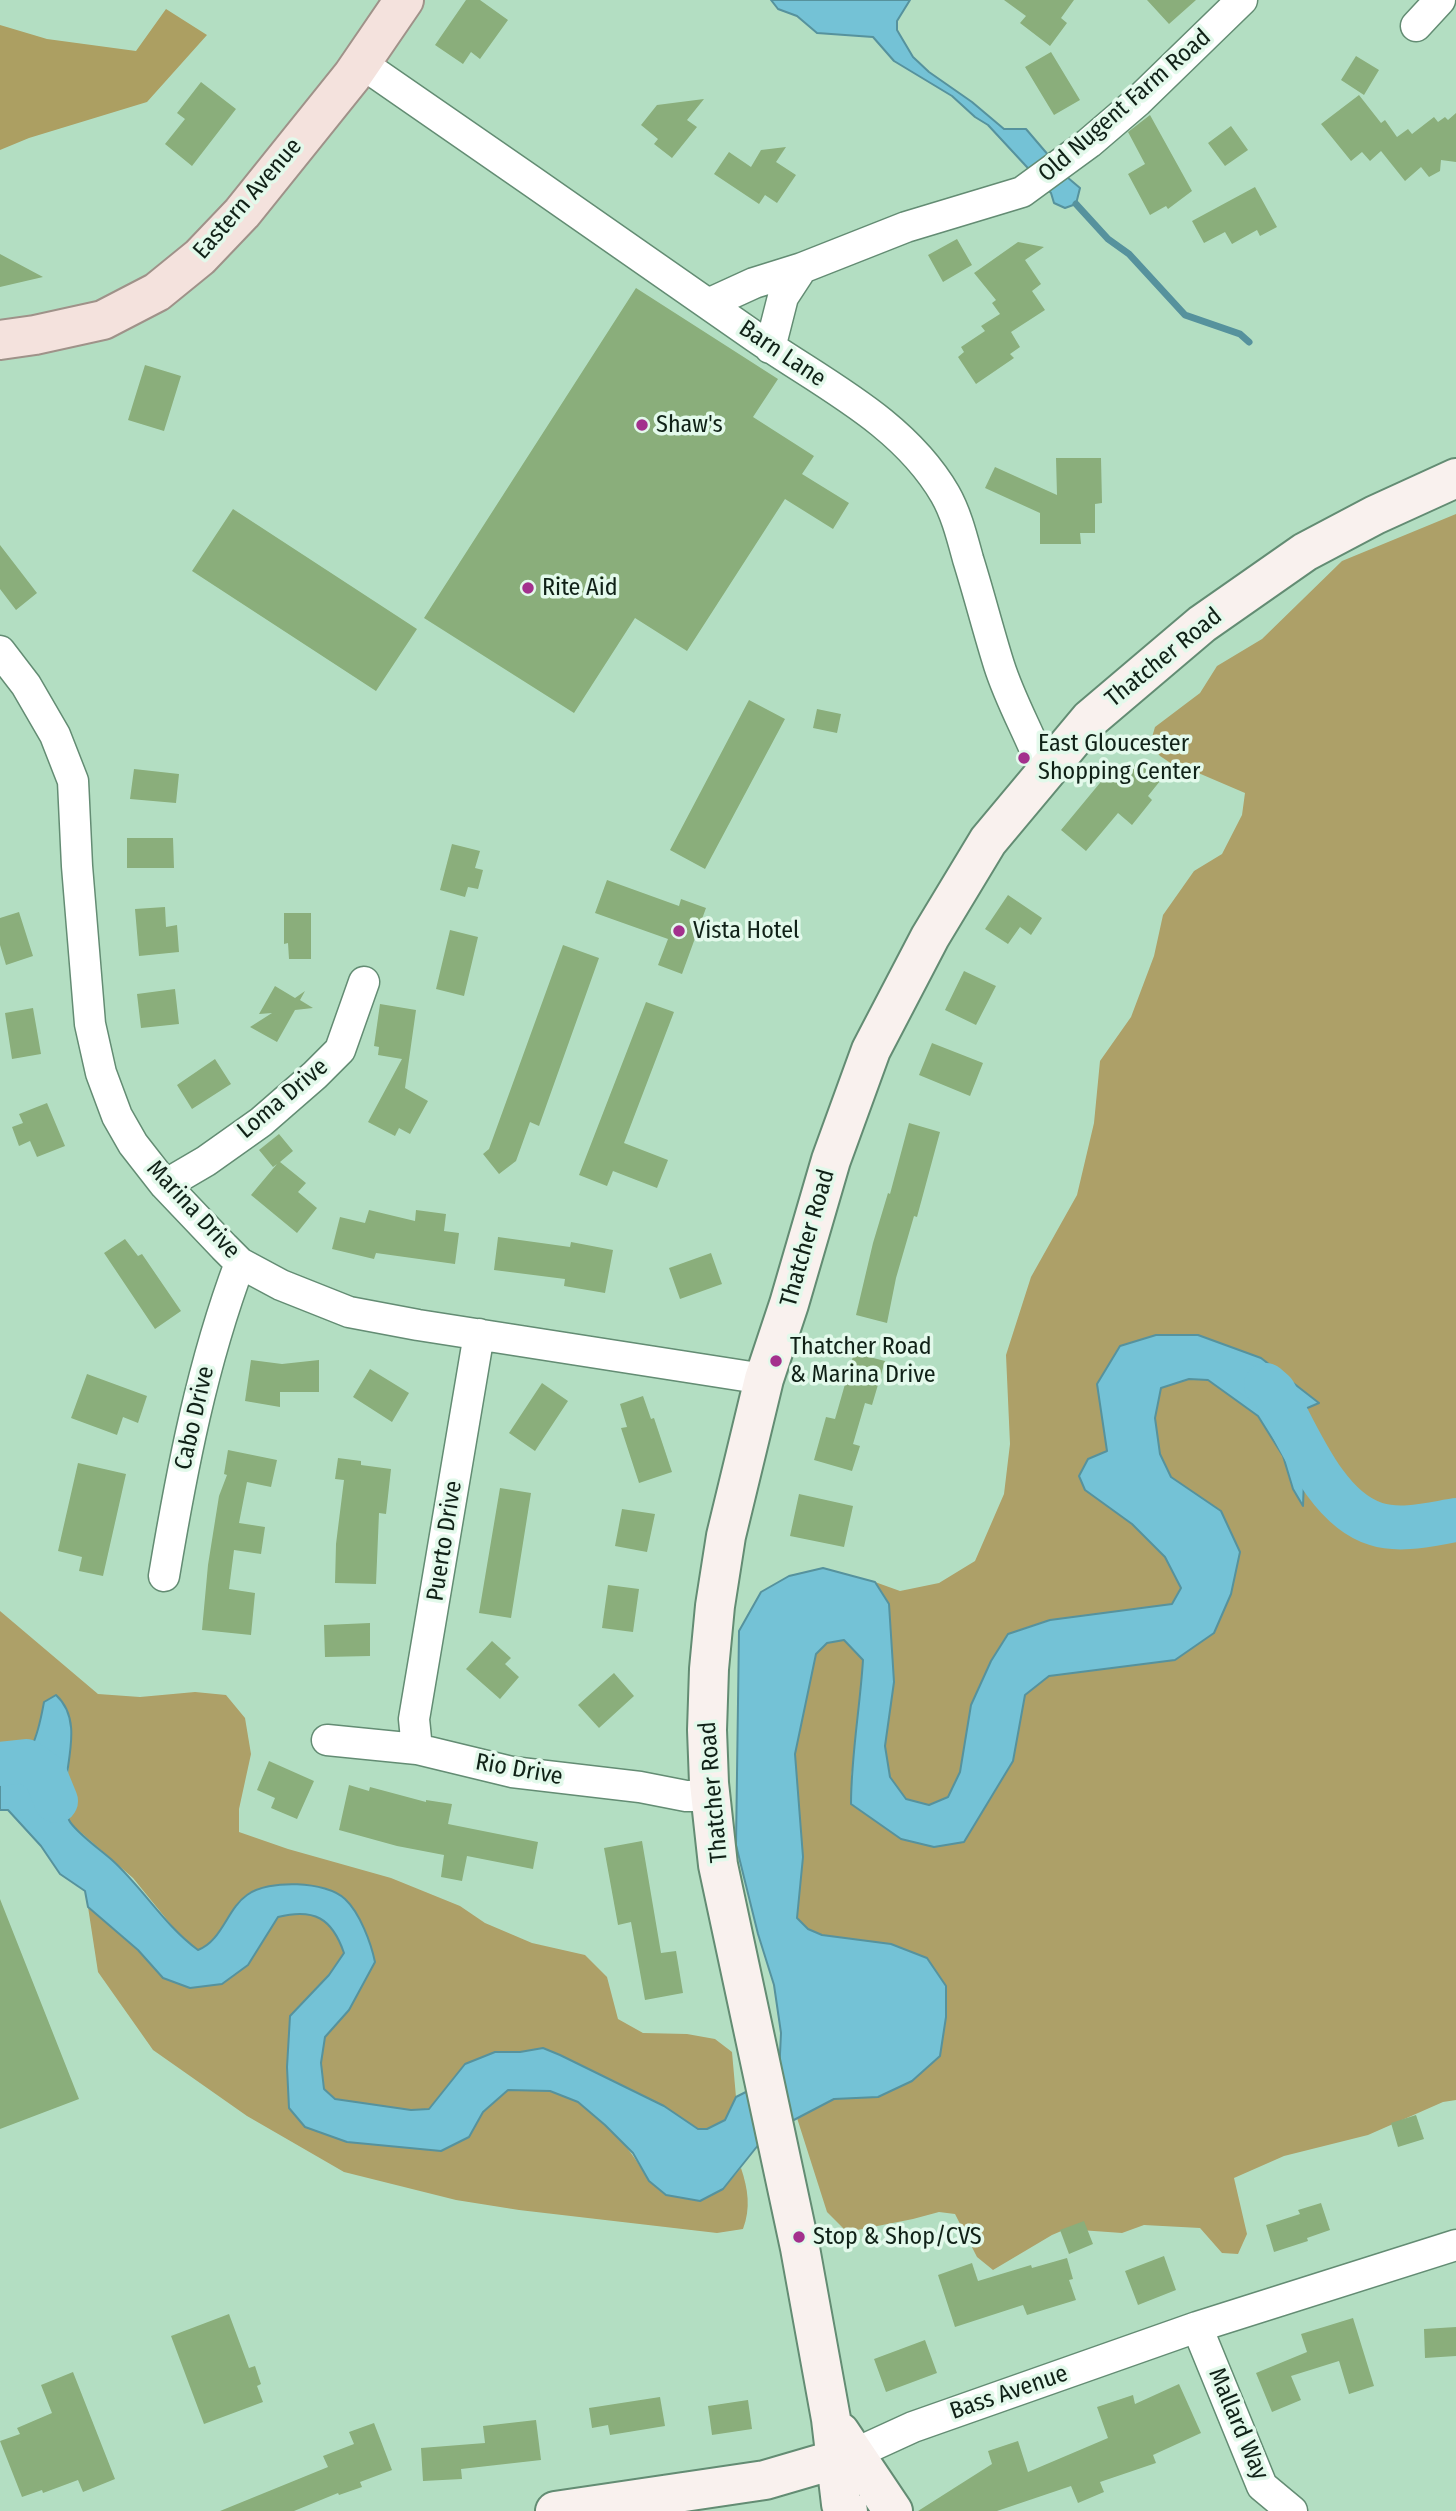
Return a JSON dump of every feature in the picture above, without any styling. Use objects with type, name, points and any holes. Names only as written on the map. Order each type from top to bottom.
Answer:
[{"type":"main road","name":"Eastern Avenue","points":[[0,340],[103,320],[157,292],[200,257],[242,213],[361,63],[404,0]]},
{"type":"main road","name":"Thatcher Road","points":[[893,2511],[845,2456],[831,2419],[794,2215],[719,1865],[710,1796],[707,1730],[715,1606],[726,1536],[764,1379],[831,1160],[871,1050],[930,937],[988,841],[1090,719],[1202,624],[1306,552],[1376,515],[1456,478]]},
{"type":"main road","name":"Bass Avenue","points":[[555,2511],[765,2480],[845,2456]]},
{"type":"main road","points":[[845,2456],[841,2504],[848,2511]]},
{"type":"street","name":"Old Nugent Farm Road","points":[[708,304],[754,283],[802,268],[885,234],[1022,192],[1089,144],[1138,101],[1242,0]]},
{"type":"street","points":[[1416,26],[1440,0]]},
{"type":"street","name":"Barn Lane","points":[[361,63],[770,348],[874,417],[915,453],[945,495],[960,531],[1003,678],[1044,772]]},
{"type":"street","points":[[770,348],[783,297],[802,268]]},
{"type":"street","name":"Marina Drive","points":[[0,651],[26,685],[55,735],[73,781],[90,1024],[101,1073],[117,1116],[133,1144],[165,1185],[240,1263],[281,1285],[349,1312],[764,1379]]},
{"type":"street","name":"Loma Drive","points":[[165,1185],[206,1161],[261,1122],[315,1076],[340,1050],[364,982]]},
{"type":"street","name":"Cabo Drive","points":[[164,1576],[182,1467],[202,1382],[221,1313],[240,1263]]},
{"type":"street","name":"Puerto Drive","points":[[417,1749],[414,1718],[480,1334]]},
{"type":"street","name":"Rio Drive","points":[[327,1740],[417,1749],[512,1772],[640,1787],[687,1797],[710,1796]]},
{"type":"street","name":"Bass Avenue","points":[[845,2456],[913,2427],[1197,2327],[1456,2245]]},
{"type":"street","name":"Mallard Way","points":[[1197,2327],[1262,2486],[1292,2511]]},
{"type":"shaded area","points":[[166,9],[207,35],[147,102],[29,138],[0,150],[0,25],[47,39],[136,51]]},
{"type":"shaded area","points":[[1456,514],[1456,2100],[1443,2102],[1368,2135],[1284,2156],[1234,2178],[1247,2234],[1238,2254],[1222,2253],[1200,2228],[1144,2225],[1122,2233],[1066,2229],[993,2270],[977,2257],[955,2214],[939,2212],[847,2232],[827,2212],[797,2118],[834,2099],[878,2097],[912,2081],[940,2056],[946,2017],[946,1986],[927,1958],[891,1944],[822,1935],[808,1929],[797,1918],[803,1857],[795,1754],[816,1654],[827,1643],[844,1640],[863,1660],[860,1713],[851,1777],[901,1839],[1013,1761],[1024,1695],[1049,1676],[1108,1668],[1240,1552],[1221,1511],[1171,1477],[1160,1454],[1155,1418],[1161,1388],[1189,1379],[1208,1380],[1258,1416],[1283,1456],[1293,1489],[1305,1453],[1291,1419],[1318,1404],[1261,1358],[1097,1384],[1108,1451],[1088,1459],[1085,1490],[1132,1524],[1165,1557],[1181,1588],[1173,1604],[1050,1620],[965,1742],[960,1772],[948,1797],[929,1805],[906,1799],[890,1777],[885,1746],[894,1682],[889,1605],[875,1582],[900,1591],[939,1583],[975,1561],[1004,1494],[1010,1444],[1006,1355],[1031,1277],[1077,1195],[1094,1123],[1100,1061],[1131,1017],[1154,956],[1163,915],[1194,871],[1222,854],[1242,815],[1245,793],[1172,764],[1160,756],[1150,744],[1155,727],[1200,693],[1217,666],[1262,639],[1342,561]]},
{"type":"shaded area","points":[[0,1611],[98,1694],[140,1697],[195,1692],[226,1695],[245,1718],[251,1754],[239,1809],[239,1832],[391,1878],[460,1906],[485,1923],[532,1943],[585,1955],[607,1977],[618,2019],[643,2033],[687,2034],[715,2039],[732,2052],[736,2097],[725,2120],[707,2129],[698,2129],[664,2106],[543,2048],[495,2052],[429,2109],[411,2110],[335,2099],[324,2089],[321,2063],[325,2036],[349,2010],[375,1962],[288,1884],[265,1887],[249,1893],[213,1940],[198,1950],[181,1937],[133,1878],[69,1822],[65,1804],[69,1764],[44,1702],[37,1734],[27,1754],[20,1761],[0,1767]]},
{"type":"shaded area","points":[[88,1907],[138,1950],[163,1978],[222,1984],[248,1965],[278,1917],[302,1914],[320,1918],[334,1931],[344,1953],[329,1975],[290,2016],[289,2108],[469,2137],[483,2112],[508,2090],[552,2091],[582,2105],[609,2127],[631,2153],[649,2181],[723,2189],[741,2168],[748,2199],[743,2229],[717,2233],[519,2210],[456,2200],[344,2172],[247,2116],[153,2050],[98,1972]]},
{"type":"water","points":[[771,0],[910,0],[897,21],[897,30],[913,57],[1004,129],[1026,129],[1067,177],[1080,188],[1076,204],[1065,208],[1054,203],[1051,193],[988,125],[952,96],[894,61],[873,37],[817,33],[797,16],[778,9]]},
{"type":"water","points":[[1156,1335],[1198,1335],[1261,1358],[1319,1403],[1291,1419],[1305,1453],[1303,1506],[1293,1489],[1283,1456],[1258,1416],[1208,1380],[1189,1379],[1161,1388],[1155,1418],[1160,1454],[1171,1477],[1221,1511],[1240,1552],[1231,1594],[1214,1633],[1175,1660],[1049,1676],[1025,1695],[1013,1761],[964,1842],[934,1847],[901,1839],[851,1804],[863,1660],[844,1640],[827,1643],[816,1654],[795,1754],[803,1857],[797,1918],[808,1929],[822,1935],[891,1944],[927,1958],[946,1986],[946,2017],[940,2056],[912,2081],[878,2097],[834,2099],[767,2134],[723,2189],[700,2201],[666,2195],[649,2181],[633,2153],[605,2125],[578,2102],[550,2091],[508,2090],[483,2112],[469,2137],[441,2151],[347,2142],[305,2127],[289,2108],[287,2067],[290,2016],[329,1975],[344,1953],[334,1931],[320,1918],[312,1915],[278,1917],[248,1965],[222,1984],[190,1988],[163,1978],[138,1950],[88,1907],[85,1891],[60,1874],[41,1846],[8,1810],[0,1810],[0,1767],[20,1761],[27,1754],[37,1734],[44,1702],[56,1695],[66,1708],[71,1723],[65,1790],[65,1806],[69,1820],[123,1871],[175,1929],[198,1950],[213,1940],[240,1901],[247,1895],[269,1886],[297,1884],[325,1889],[345,1899],[355,1912],[368,1937],[375,1962],[349,2010],[325,2037],[321,2063],[324,2089],[335,2099],[411,2110],[429,2109],[465,2064],[495,2052],[543,2048],[664,2106],[698,2129],[707,2129],[725,2120],[736,2097],[779,2075],[781,2033],[774,1985],[736,1845],[739,1631],[761,1592],[789,1576],[823,1568],[875,1582],[889,1604],[894,1682],[885,1746],[890,1777],[906,1799],[929,1805],[948,1797],[960,1772],[971,1705],[991,1661],[1008,1634],[1050,1620],[1172,1604],[1181,1588],[1165,1557],[1132,1524],[1085,1490],[1079,1476],[1088,1459],[1107,1451],[1097,1384],[1120,1346]]},
{"type":"building","points":[[466,0],[480,0],[508,20],[480,59],[471,52],[463,64],[435,45]]},
{"type":"building","points":[[1004,0],[1074,0],[1061,18],[1067,23],[1050,46],[1020,23],[1026,16]]},
{"type":"building","points":[[1147,0],[1196,0],[1169,24]]},
{"type":"building","points":[[1051,52],[1080,100],[1054,115],[1025,67]]},
{"type":"building","points":[[1356,56],[1379,70],[1364,95],[1341,80]]},
{"type":"building","points":[[201,82],[236,109],[192,166],[165,144],[185,119],[177,113]]},
{"type":"building","points":[[1359,95],[1381,123],[1385,120],[1397,137],[1408,129],[1412,134],[1434,117],[1438,122],[1445,117],[1448,120],[1456,113],[1456,162],[1441,160],[1440,171],[1429,177],[1421,167],[1405,181],[1381,151],[1370,161],[1362,152],[1351,161],[1321,124]]},
{"type":"building","points":[[704,99],[687,120],[697,127],[672,158],[654,144],[658,139],[641,125],[657,105]]},
{"type":"building","points":[[1150,115],[1192,191],[1168,209],[1166,206],[1150,215],[1128,174],[1145,164],[1128,132]]},
{"type":"building","points":[[1231,126],[1248,150],[1225,166],[1208,143]]},
{"type":"building","points":[[786,147],[776,162],[796,175],[777,203],[765,195],[759,204],[714,174],[729,152],[751,167],[761,150]]},
{"type":"building","points":[[1255,187],[1277,227],[1260,236],[1257,230],[1232,244],[1225,232],[1204,243],[1192,221]]},
{"type":"building","points":[[957,239],[972,265],[943,282],[928,255]]},
{"type":"building","points":[[1018,242],[1044,247],[1025,260],[1041,284],[1032,291],[1045,310],[1011,332],[1020,347],[1010,354],[1014,358],[976,384],[958,357],[964,352],[961,347],[985,331],[981,326],[1000,314],[992,303],[996,300],[974,273]]},
{"type":"building","points":[[0,254],[43,277],[0,287]]},
{"type":"building","points":[[636,288],[778,379],[753,417],[814,456],[802,474],[849,503],[833,529],[785,499],[687,651],[635,618],[574,713],[424,618]]},
{"type":"building","points":[[145,365],[181,376],[164,431],[128,420]]},
{"type":"building","points":[[1056,458],[1101,458],[1102,503],[1095,504],[1095,533],[1080,533],[1081,544],[1040,544],[1040,513],[985,488],[995,467],[1057,495]]},
{"type":"building","points":[[233,509],[417,629],[376,691],[192,571]]},
{"type":"building","points":[[0,545],[37,593],[16,610],[0,589]]},
{"type":"building","points":[[749,700],[785,719],[705,869],[670,850]]},
{"type":"building","points":[[817,709],[841,714],[837,733],[813,728]]},
{"type":"building","points":[[1137,762],[1160,781],[1148,796],[1152,800],[1132,825],[1118,813],[1086,851],[1061,830],[1109,772],[1121,782]]},
{"type":"building","points":[[134,769],[179,774],[176,803],[130,799]]},
{"type":"building","points":[[127,838],[173,838],[174,868],[127,868]]},
{"type":"building","points":[[452,844],[480,851],[475,868],[483,870],[478,889],[468,887],[465,897],[440,890]]},
{"type":"building","points":[[607,880],[679,906],[681,899],[706,908],[682,974],[658,965],[668,939],[595,913]]},
{"type":"building","points":[[1008,895],[1042,918],[1031,935],[1020,927],[1008,944],[985,929]]},
{"type":"building","points":[[165,907],[166,927],[177,925],[179,952],[139,956],[135,909]]},
{"type":"building","points":[[19,912],[33,956],[6,965],[0,945],[0,918]]},
{"type":"building","points":[[284,913],[311,913],[311,959],[289,959],[288,943],[284,944]]},
{"type":"building","points":[[450,930],[478,937],[464,996],[436,989]]},
{"type":"building","points":[[563,945],[599,958],[539,1126],[530,1122],[516,1161],[499,1174],[483,1154],[489,1149]]},
{"type":"building","points":[[964,971],[996,986],[976,1025],[945,1010]]},
{"type":"building","points":[[275,986],[295,998],[305,991],[300,1000],[313,1008],[295,1010],[277,1042],[250,1027],[272,1013],[259,1014]]},
{"type":"building","points":[[175,989],[179,1024],[141,1028],[137,994]]},
{"type":"building","points":[[646,1002],[674,1012],[624,1143],[668,1160],[657,1188],[613,1171],[607,1186],[579,1175]]},
{"type":"building","points":[[380,1004],[416,1010],[405,1088],[428,1101],[410,1134],[399,1128],[395,1136],[368,1122],[402,1059],[378,1055],[379,1047],[374,1046]]},
{"type":"building","points":[[33,1008],[41,1054],[12,1059],[5,1013]]},
{"type":"building","points":[[932,1043],[983,1063],[970,1096],[919,1075]]},
{"type":"building","points":[[215,1059],[231,1084],[192,1109],[177,1085]]},
{"type":"building","points":[[47,1103],[65,1146],[37,1157],[30,1141],[19,1146],[12,1127],[23,1123],[19,1114]]},
{"type":"building","points":[[909,1123],[940,1132],[917,1217],[914,1216],[896,1278],[887,1323],[856,1315],[873,1243],[888,1193],[890,1194]]},
{"type":"building","points":[[279,1134],[293,1151],[280,1162],[306,1183],[298,1192],[317,1208],[297,1233],[251,1195],[277,1164],[273,1167],[259,1150]]},
{"type":"building","points":[[369,1210],[415,1221],[416,1210],[446,1214],[444,1231],[459,1233],[455,1264],[376,1253],[374,1259],[332,1249],[340,1217],[365,1223]]},
{"type":"building","points":[[498,1237],[570,1247],[571,1242],[613,1250],[605,1293],[564,1286],[565,1279],[494,1270]]},
{"type":"building","points":[[125,1239],[138,1256],[142,1254],[181,1311],[155,1329],[104,1253]]},
{"type":"building","points":[[711,1253],[722,1284],[680,1299],[669,1268]]},
{"type":"building","points":[[854,1353],[885,1361],[872,1405],[865,1403],[853,1444],[860,1446],[852,1471],[814,1460],[826,1417],[835,1419]]},
{"type":"building","points":[[251,1360],[282,1364],[319,1360],[319,1392],[280,1392],[280,1407],[245,1401]]},
{"type":"building","points":[[370,1369],[409,1393],[392,1422],[353,1397]]},
{"type":"building","points":[[87,1374],[147,1396],[138,1423],[123,1417],[117,1435],[71,1418]]},
{"type":"building","points":[[542,1383],[568,1401],[535,1451],[509,1433]]},
{"type":"building","points":[[643,1396],[651,1419],[654,1418],[672,1472],[639,1483],[621,1428],[627,1427],[620,1404]]},
{"type":"building","points":[[228,1450],[277,1460],[271,1487],[247,1482],[239,1523],[265,1527],[261,1554],[234,1550],[229,1589],[255,1593],[251,1635],[202,1630],[208,1565],[219,1496],[227,1475],[224,1474]]},
{"type":"building","points":[[338,1458],[361,1461],[361,1465],[391,1469],[386,1514],[379,1513],[376,1584],[335,1583],[336,1544],[344,1480],[335,1479]]},
{"type":"building","points":[[78,1463],[126,1474],[103,1576],[79,1571],[82,1557],[58,1551]]},
{"type":"building","points":[[500,1488],[531,1493],[511,1618],[479,1613]]},
{"type":"building","points":[[799,1494],[853,1506],[844,1547],[790,1536]]},
{"type":"building","points":[[622,1509],[655,1514],[647,1552],[615,1546]]},
{"type":"building","points":[[608,1585],[639,1589],[633,1632],[602,1628]]},
{"type":"building","points":[[370,1623],[370,1656],[325,1657],[324,1625]]},
{"type":"building","points":[[492,1641],[511,1658],[505,1664],[519,1677],[500,1699],[466,1669]]},
{"type":"building","points":[[614,1673],[634,1696],[599,1728],[578,1705]]},
{"type":"building","points":[[269,1761],[314,1781],[297,1819],[271,1808],[275,1798],[257,1790]]},
{"type":"building","points":[[349,1785],[369,1791],[370,1787],[426,1802],[452,1804],[448,1824],[538,1842],[533,1869],[467,1856],[462,1881],[441,1877],[444,1855],[397,1846],[339,1830]]},
{"type":"building","points":[[642,1841],[661,1953],[676,1951],[683,1993],[645,2000],[631,1922],[618,1925],[604,1848]]},
{"type":"building","points":[[0,1899],[79,2099],[0,2129]]},
{"type":"building","points":[[1416,2115],[1424,2139],[1398,2147],[1391,2123]]},
{"type":"building","points":[[1321,2203],[1330,2230],[1307,2238],[1308,2241],[1274,2252],[1266,2225],[1300,2214],[1298,2210]]},
{"type":"building","points":[[1084,2221],[1093,2244],[1069,2254],[1060,2230]]},
{"type":"building","points":[[1164,2256],[1176,2290],[1138,2305],[1125,2271]]},
{"type":"building","points":[[1067,2258],[1073,2279],[1069,2280],[1076,2300],[1027,2315],[1023,2305],[955,2327],[938,2275],[972,2263],[978,2281],[1031,2265],[1032,2268]]},
{"type":"building","points":[[229,2314],[249,2368],[255,2366],[261,2384],[257,2386],[263,2402],[204,2424],[171,2336]]},
{"type":"building","points":[[1353,2318],[1374,2386],[1349,2394],[1339,2361],[1291,2376],[1301,2400],[1272,2412],[1256,2373],[1307,2352],[1301,2334]]},
{"type":"building","points":[[1456,2327],[1456,2356],[1425,2358],[1424,2329]]},
{"type":"building","points":[[925,2340],[937,2373],[886,2392],[874,2359]]},
{"type":"building","points":[[73,2372],[115,2479],[83,2492],[78,2480],[43,2493],[42,2490],[22,2497],[0,2441],[20,2434],[17,2428],[52,2413],[41,2385]]},
{"type":"building","points":[[1179,2384],[1201,2433],[1153,2455],[1156,2463],[1100,2482],[1104,2492],[1078,2503],[1071,2486],[997,2511],[918,2511],[992,2464],[988,2451],[1018,2441],[1028,2472],[1108,2438],[1097,2407],[1133,2395],[1135,2404]]},
{"type":"building","points":[[660,2397],[665,2426],[610,2435],[608,2425],[592,2428],[589,2408]]},
{"type":"building","points":[[748,2400],[752,2429],[712,2435],[708,2406]]},
{"type":"building","points":[[536,2420],[541,2460],[461,2469],[462,2479],[423,2481],[421,2448],[485,2443],[483,2426]]},
{"type":"building","points":[[374,2423],[392,2470],[360,2482],[362,2487],[339,2495],[338,2493],[294,2511],[220,2511],[328,2467],[323,2456],[354,2444],[349,2432]]},
{"type":"waterway","points":[[1076,204],[1108,239],[1129,254],[1185,315],[1240,334],[1249,342]]},
{"type":"waterway","points":[[1266,1385],[1274,1392],[1315,1469],[1342,1503],[1358,1516],[1376,1524],[1396,1527],[1456,1520]]},
{"type":"waterway","points":[[0,1764],[26,1761],[45,1774],[56,1801]]},
{"type":"place","name":"Shaw's","points":[[642,425]]},
{"type":"place","name":"Rite Aid","points":[[528,588]]},
{"type":"place","name":"East Gloucester Shopping Center","points":[[1024,758]]},
{"type":"place","name":"Vista Hotel","points":[[679,931]]},
{"type":"place","name":"Thatcher Road & Marina Drive","points":[[776,1361]]},
{"type":"place","name":"Stop & Shop/CVS","points":[[799,2237]]}]
